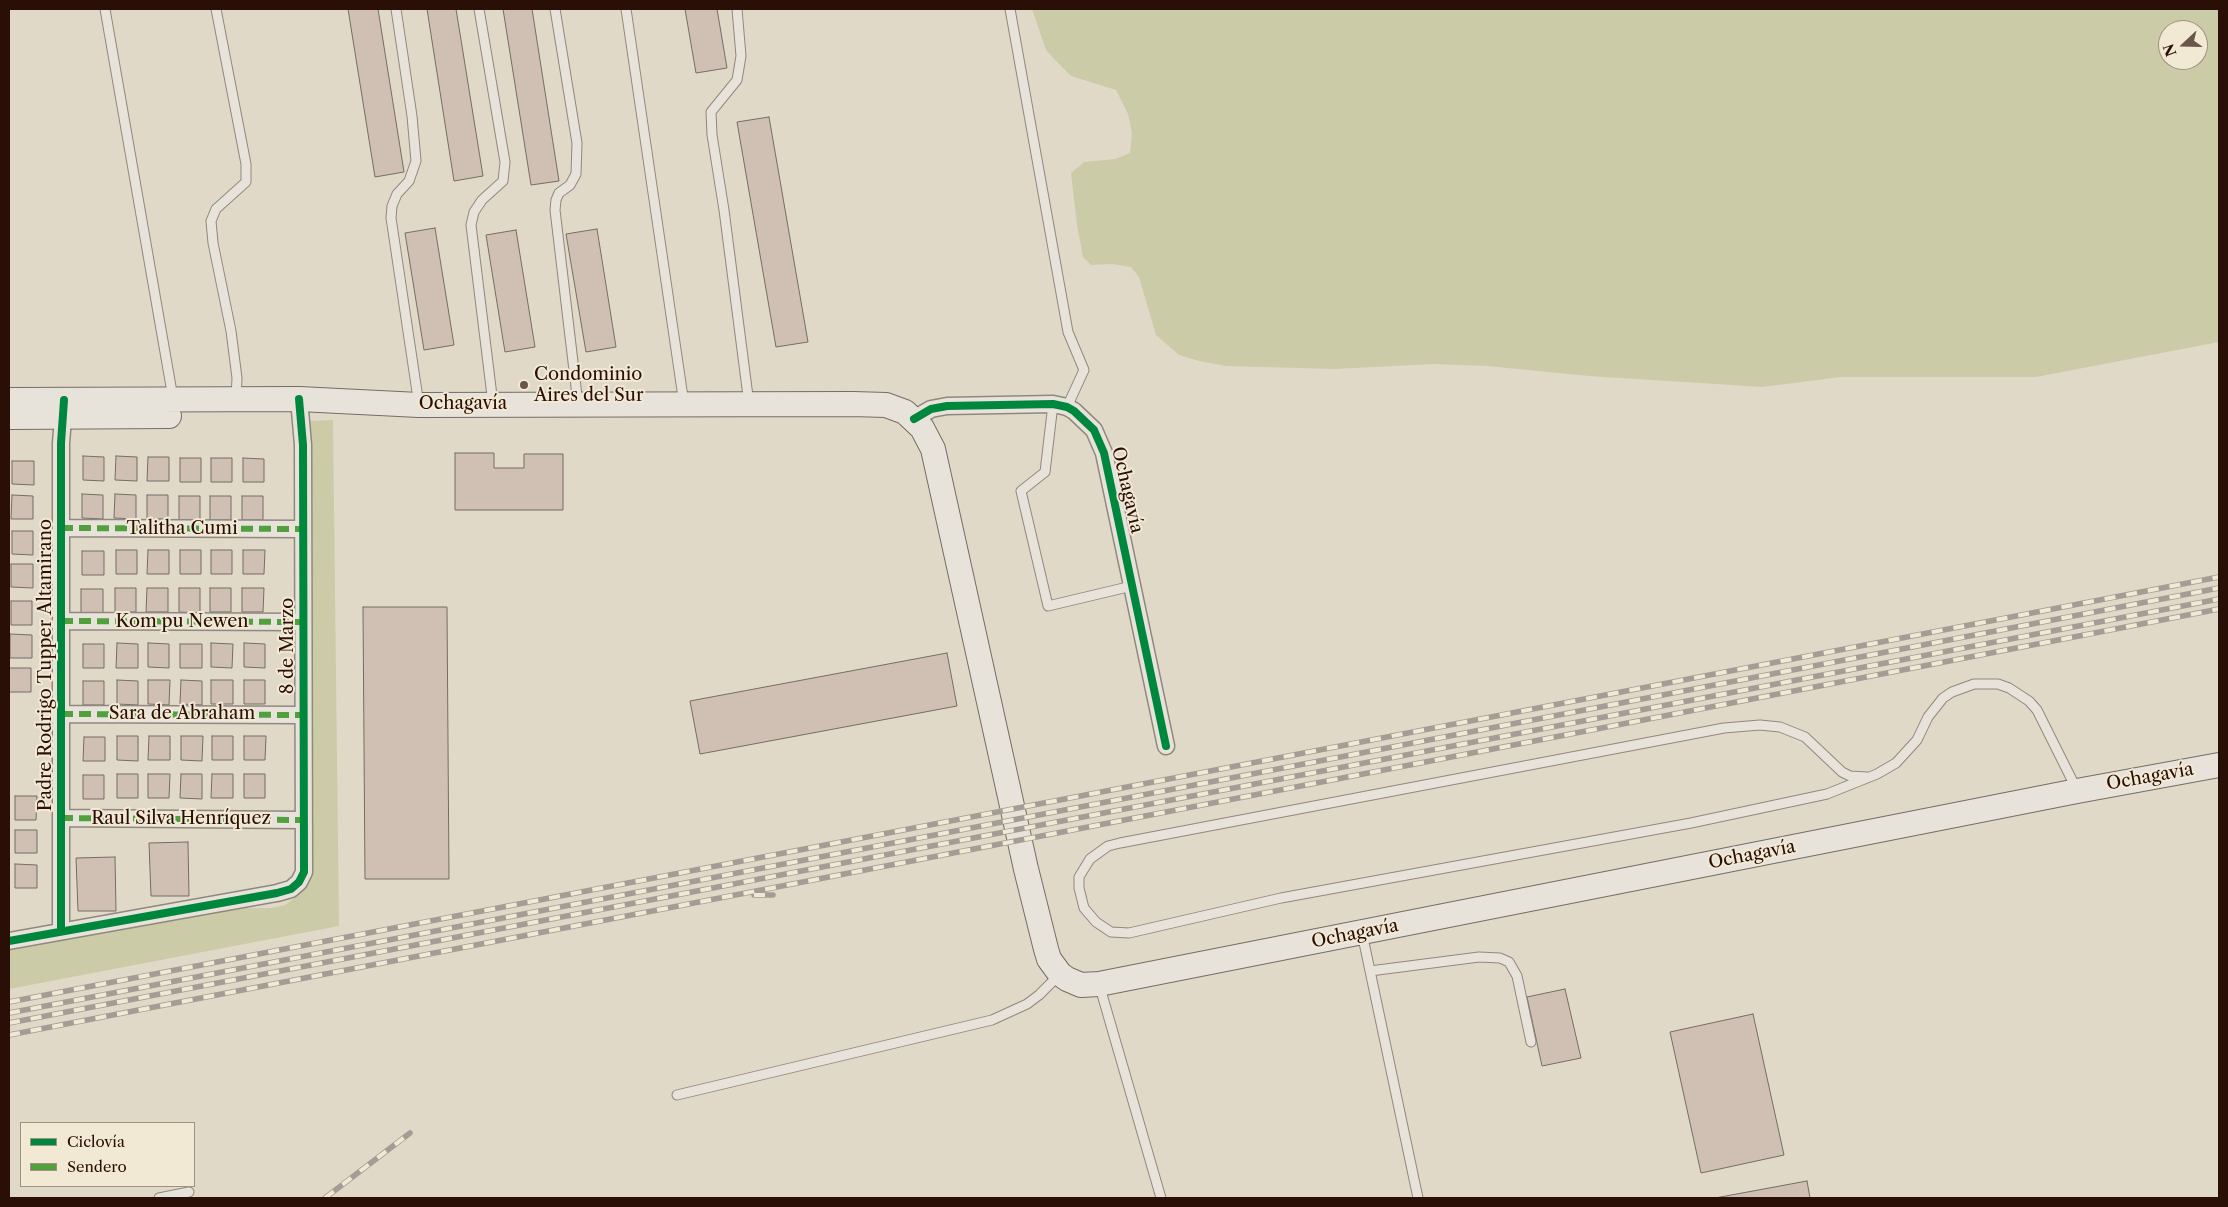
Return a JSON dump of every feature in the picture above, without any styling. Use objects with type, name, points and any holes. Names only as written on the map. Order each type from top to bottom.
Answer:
[{"type":"main road","points":[[9,417],[64,408],[173,399],[236,399],[300,407]]},
{"type":"main road","points":[[9,400],[64,408],[300,407]]},
{"type":"main road","name":"Ochagavía","points":[[300,407],[493,404],[886,405],[895,407],[914,419],[929,438],[935,458],[1026,869],[1049,959],[1060,974],[1074,983],[1099,984],[2077,790],[2219,765]]},
{"type":"street","points":[[914,419],[931,409],[947,406],[1060,406]]},
{"type":"street","name":"Ochagavía","points":[[1060,406],[1088,422],[1102,445],[1166,746]]},
{"type":"street","name":"8 de Marzo","points":[[60,931],[277,893],[291,889],[300,882],[304,872],[302,820],[303,529],[300,407]]},
{"type":"street","name":"Padre Rodrigo Tupper Altamirano","points":[[60,931],[61,443],[64,408]]},
{"type":"street","name":"Talitha Cumi","points":[[61,528],[303,529]]},
{"type":"street","name":"Kom pu Newen","points":[[61,621],[303,622]]},
{"type":"street","name":"Sara de Abraham","points":[[61,714],[303,715]]},
{"type":"street","name":"Raul Silva Henríquez","points":[[61,818],[302,820]]},
{"type":"street","points":[[9,941],[60,931]]},
{"type":"lane","points":[[105,9],[173,399]]},
{"type":"lane","points":[[216,9],[246,164],[246,182],[216,209],[211,221],[213,243],[231,331],[237,378],[236,399]]},
{"type":"lane","points":[[396,9],[412,116],[416,161],[409,181],[397,194],[392,206],[392,218],[419,405]]},
{"type":"lane","points":[[479,9],[505,162],[503,181],[482,200],[474,212],[471,225],[493,404]]},
{"type":"lane","points":[[555,9],[577,143],[576,174],[570,185],[559,193],[555,210],[578,404]]},
{"type":"lane","points":[[626,9],[684,404]]},
{"type":"lane","points":[[737,9],[741,56],[737,80],[711,112],[712,134],[724,210],[749,404]]},
{"type":"lane","points":[[1010,9],[1068,332],[1084,370],[1060,406],[1045,472],[1021,491],[1048,606],[1132,586]]},
{"type":"lane","points":[[1867,778],[1850,776],[1842,772],[1805,737],[1780,727],[1760,725],[1724,728],[1120,843],[1103,849],[1090,859],[1079,877],[1079,888],[1084,908],[1096,922],[1111,932],[1129,933],[1281,898],[1802,800],[1835,792],[1867,778],[1887,769],[1907,752],[1943,698],[1963,687],[1986,683],[1998,684],[2015,690],[2037,710],[2077,790]]},
{"type":"lane","points":[[1362,933],[1418,1198]]},
{"type":"lane","points":[[1370,972],[1479,957],[1500,958],[1509,962],[1517,976],[1531,1042]]},
{"type":"lane","points":[[678,1095],[992,1020],[1027,1004],[1039,996],[1060,974]]},
{"type":"lane","points":[[1099,984],[1161,1198]]},
{"type":"lane","points":[[159,1198],[189,1192]]},
{"type":"green space","points":[[1032,9],[2219,9],[2219,342],[2036,377],[1841,377],[1762,387],[1589,376],[1487,366],[1433,364],[1335,369],[1226,366],[1199,361],[1179,355],[1156,335],[1139,277],[1131,267],[1112,264],[1091,265],[1083,257],[1071,173],[1084,162],[1115,159],[1130,153],[1132,133],[1128,114],[1116,90],[1071,76],[1046,50]]},
{"type":"green space","points":[[333,420],[339,926],[9,989],[9,950],[228,908],[271,908],[285,905],[296,897],[306,881],[312,860],[309,421]]},
{"type":"building","points":[[348,9],[378,9],[404,172],[375,177]]},
{"type":"building","points":[[427,9],[456,9],[483,176],[454,181]]},
{"type":"building","points":[[503,9],[532,9],[559,181],[531,185]]},
{"type":"building","points":[[685,9],[717,9],[727,68],[696,73]]},
{"type":"building","points":[[769,117],[808,342],[776,347],[737,122]]},
{"type":"building","points":[[435,228],[454,345],[424,350],[405,233]]},
{"type":"building","points":[[597,229],[616,347],[586,352],[566,234]]},
{"type":"building","points":[[516,230],[535,347],[505,352],[486,235]]},
{"type":"building","points":[[455,453],[494,453],[494,468],[524,468],[524,454],[563,454],[563,510],[455,510]]},
{"type":"building","points":[[83,456],[104,457],[104,481],[83,480]]},
{"type":"building","points":[[116,456],[137,457],[137,481],[115,480]]},
{"type":"building","points":[[148,457],[169,457],[169,481],[147,481]]},
{"type":"building","points":[[180,458],[201,458],[201,482],[180,482]]},
{"type":"building","points":[[211,458],[232,458],[232,482],[211,482]]},
{"type":"building","points":[[243,458],[264,459],[264,482],[243,482]]},
{"type":"building","points":[[12,461],[34,461],[34,485],[12,484]]},
{"type":"building","points":[[82,494],[103,495],[103,519],[82,518]]},
{"type":"building","points":[[115,494],[136,495],[136,519],[114,518]]},
{"type":"building","points":[[12,495],[33,496],[33,519],[11,519]]},
{"type":"building","points":[[147,495],[168,495],[168,519],[147,519]]},
{"type":"building","points":[[179,496],[200,496],[200,520],[179,520]]},
{"type":"building","points":[[210,496],[231,496],[231,520],[210,520]]},
{"type":"building","points":[[242,496],[263,496],[263,520],[242,520]]},
{"type":"building","points":[[12,531],[33,531],[33,555],[12,554]]},
{"type":"building","points":[[116,550],[137,550],[137,574],[116,574]]},
{"type":"building","points":[[148,550],[169,550],[169,574],[147,574]]},
{"type":"building","points":[[180,550],[201,550],[201,574],[180,574]]},
{"type":"building","points":[[211,550],[232,550],[232,574],[211,574]]},
{"type":"building","points":[[243,550],[265,550],[264,574],[243,574]]},
{"type":"building","points":[[82,551],[104,551],[104,575],[82,575]]},
{"type":"building","points":[[11,564],[33,564],[33,588],[11,587]]},
{"type":"building","points":[[115,588],[136,588],[136,612],[115,612]]},
{"type":"building","points":[[147,588],[168,588],[168,612],[146,612]]},
{"type":"building","points":[[179,588],[200,588],[200,613],[179,612]]},
{"type":"building","points":[[210,588],[231,588],[231,612],[210,612]]},
{"type":"building","points":[[242,588],[264,588],[263,612],[242,612]]},
{"type":"building","points":[[81,589],[103,589],[103,613],[81,613]]},
{"type":"building","points":[[11,601],[32,601],[32,625],[11,625]]},
{"type":"building","points":[[363,607],[447,607],[449,879],[365,879]]},
{"type":"building","points":[[10,634],[32,635],[32,658],[10,658]]},
{"type":"building","points":[[117,643],[138,644],[138,668],[116,668]]},
{"type":"building","points":[[148,643],[169,644],[169,668],[148,667]]},
{"type":"building","points":[[211,643],[233,644],[232,668],[211,667]]},
{"type":"building","points":[[244,643],[265,644],[265,668],[244,667]]},
{"type":"building","points":[[83,644],[104,644],[104,668],[83,668]]},
{"type":"building","points":[[180,644],[202,644],[202,668],[180,668]]},
{"type":"building","points":[[947,653],[957,706],[700,754],[690,701]]},
{"type":"building","points":[[9,668],[31,668],[31,692],[9,692]]},
{"type":"building","points":[[117,680],[138,681],[138,705],[117,704]]},
{"type":"building","points":[[148,680],[170,680],[169,705],[148,704]]},
{"type":"building","points":[[181,680],[202,681],[202,705],[180,704]]},
{"type":"building","points":[[211,680],[233,680],[233,704],[211,704]]},
{"type":"building","points":[[244,680],[265,680],[265,704],[244,704]]},
{"type":"building","points":[[83,681],[104,681],[104,705],[83,705]]},
{"type":"building","points":[[117,736],[138,736],[138,761],[117,760]]},
{"type":"building","points":[[149,736],[170,736],[170,760],[148,760]]},
{"type":"building","points":[[181,736],[203,736],[202,761],[181,760]]},
{"type":"building","points":[[212,736],[233,736],[233,760],[212,760]]},
{"type":"building","points":[[244,736],[266,736],[265,760],[244,760]]},
{"type":"building","points":[[84,737],[105,737],[105,761],[83,761]]},
{"type":"building","points":[[117,774],[138,774],[138,798],[117,798]]},
{"type":"building","points":[[148,774],[170,774],[169,798],[148,798]]},
{"type":"building","points":[[181,774],[202,774],[202,799],[180,798]]},
{"type":"building","points":[[212,774],[233,774],[233,798],[211,798]]},
{"type":"building","points":[[244,774],[265,774],[265,798],[244,798]]},
{"type":"building","points":[[83,775],[104,775],[104,799],[83,799]]},
{"type":"building","points":[[15,796],[37,796],[36,820],[15,820]]},
{"type":"building","points":[[15,830],[37,830],[37,853],[15,853]]},
{"type":"building","points":[[188,842],[189,896],[151,896],[149,843]]},
{"type":"building","points":[[115,857],[116,911],[78,911],[76,858]]},
{"type":"building","points":[[15,864],[37,865],[37,888],[15,888]]},
{"type":"building","points":[[1565,989],[1581,1058],[1542,1066],[1527,997]]},
{"type":"building","points":[[1753,1014],[1784,1155],[1701,1173],[1670,1032]]},
{"type":"building","points":[[1807,1181],[1810,1198],[1715,1198]]},
{"type":"railway","points":[[9,1002],[2219,577]]},
{"type":"railway","points":[[9,1013],[2219,588]]},
{"type":"railway","points":[[9,1023],[2219,599]]},
{"type":"railway","points":[[9,1035],[2219,609]]},
{"type":"railway","points":[[754,895],[773,895]]},
{"type":"railway","points":[[325,1198],[410,1133]]},
{"type":"marked path","points":[[61,528],[303,529]]},
{"type":"marked path","points":[[61,621],[303,622]]},
{"type":"marked path","points":[[61,714],[303,715]]},
{"type":"marked path","points":[[61,818],[302,820]]},
{"type":"cycle path","points":[[9,941],[277,893],[291,889],[299,882],[304,872],[303,445],[299,399]]},
{"type":"cycle path","points":[[61,931],[61,443],[64,400]]},
{"type":"cycle path","points":[[914,419],[931,409],[947,406],[1053,404],[1067,407],[1074,411],[1094,430],[1104,453],[1166,746]]},
{"type":"place","name":"Condominio Aires del Sur","points":[[524,385]]}]
